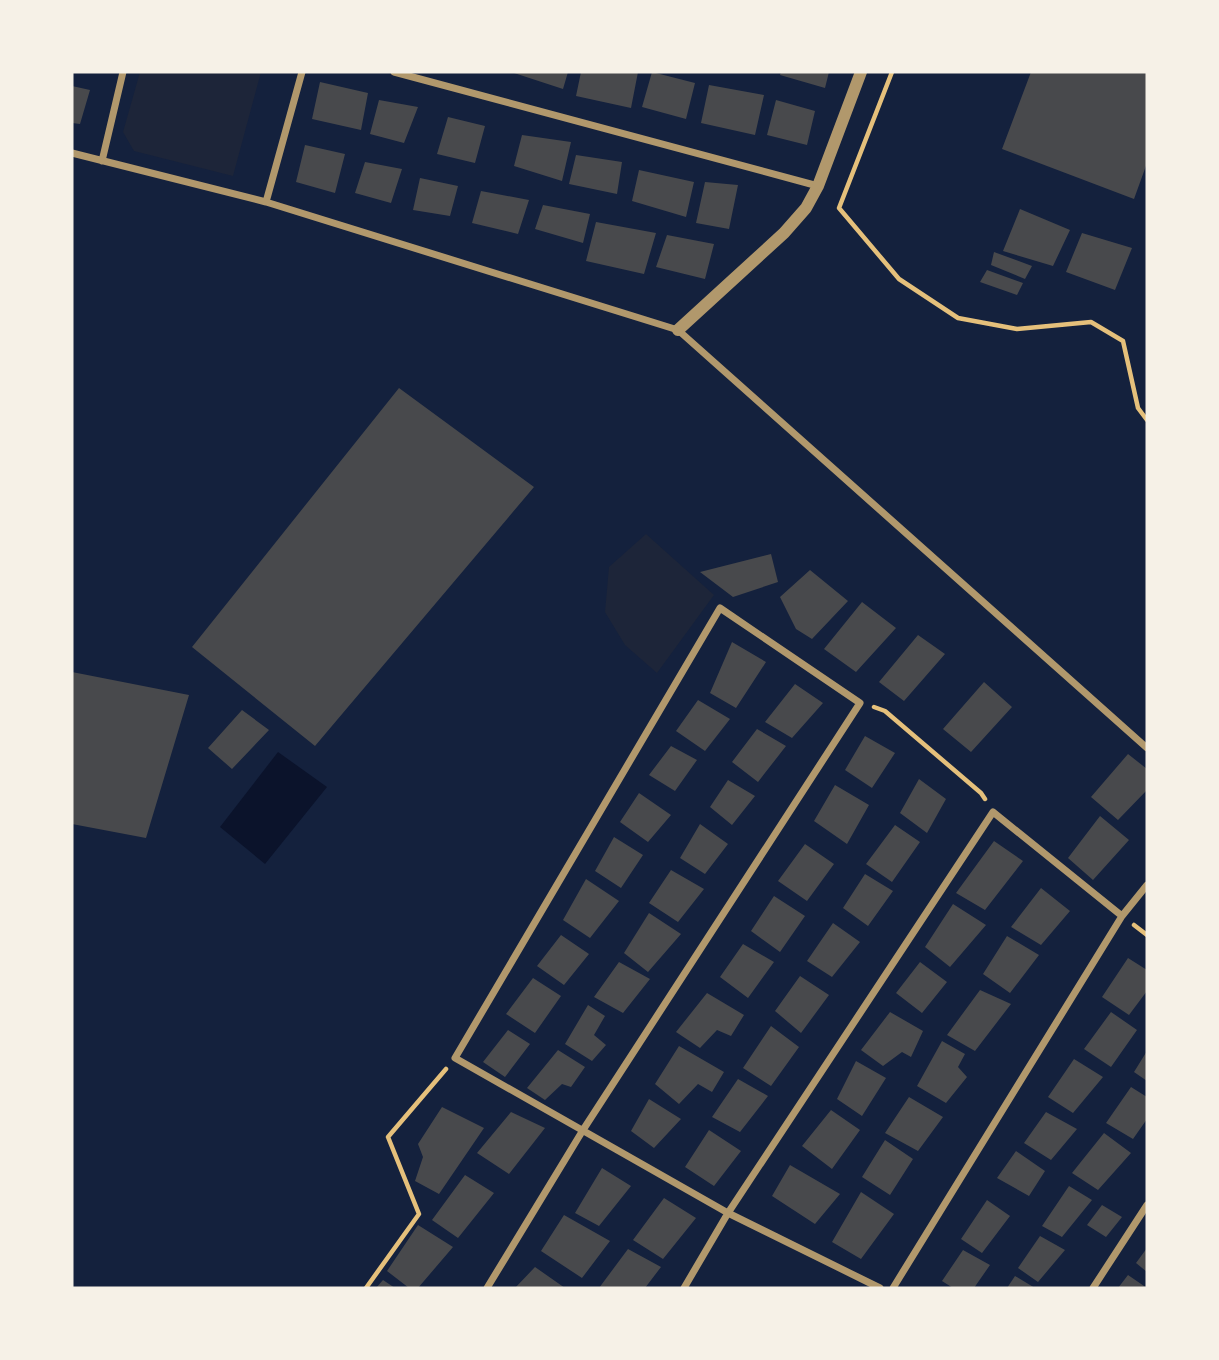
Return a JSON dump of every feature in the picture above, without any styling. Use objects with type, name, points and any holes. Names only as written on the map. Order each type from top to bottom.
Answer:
[{"type":"street","points":[[102,161],[123,72]]},
{"type":"street","points":[[266,202],[302,72]]},
{"type":"street","points":[[394,72],[818,186]]},
{"type":"street","points":[[678,330],[784,233],[806,208],[818,186],[861,72]]},
{"type":"street","points":[[72,153],[266,202],[678,330],[1147,748]]},
{"type":"street","points":[[487,1288],[583,1130],[860,703],[720,608],[455,1058],[583,1130],[728,1213],[880,1288]]},
{"type":"street","points":[[684,1288],[728,1213],[993,812],[1122,916]]},
{"type":"street","points":[[893,1288],[1122,916],[1147,885]]},
{"type":"street","points":[[1093,1288],[1147,1205]]},
{"type":"path","points":[[892,72],[839,208],[900,279],[958,318],[1017,329],[1091,322],[1123,341],[1138,408],[1147,420]]},
{"type":"path","points":[[860,703],[886,710],[981,793],[993,812]]},
{"type":"path","points":[[366,1288],[419,1213],[388,1137],[455,1058]]},
{"type":"shaded area","points":[[140,72],[261,72],[233,176],[134,151],[123,132]]},
{"type":"shaded area","points":[[646,534],[714,595],[657,673],[625,645],[605,612],[609,567]]},
{"type":"shaded area","points":[[278,752],[327,787],[265,864],[220,827]]},
{"type":"building","points":[[511,72],[568,72],[563,89]]},
{"type":"building","points":[[581,72],[638,72],[631,108],[576,96]]},
{"type":"building","points":[[652,72],[695,83],[686,119],[642,107]]},
{"type":"building","points":[[781,72],[829,72],[825,88],[780,75]]},
{"type":"building","points":[[1031,72],[1147,72],[1147,163],[1134,199],[1002,149]]},
{"type":"building","points":[[320,82],[368,93],[361,130],[312,119]]},
{"type":"building","points":[[709,85],[764,95],[755,135],[701,123]]},
{"type":"building","points":[[72,86],[90,90],[80,124],[72,123]]},
{"type":"building","points":[[379,100],[418,107],[404,143],[370,134]]},
{"type":"building","points":[[776,100],[815,111],[807,145],[767,135]]},
{"type":"building","points":[[448,117],[485,126],[475,163],[437,154]]},
{"type":"building","points":[[522,135],[571,142],[562,181],[514,166]]},
{"type":"building","points":[[305,145],[345,154],[335,193],[296,182]]},
{"type":"building","points":[[576,155],[622,162],[617,194],[569,184]]},
{"type":"building","points":[[365,162],[402,169],[391,203],[355,193]]},
{"type":"building","points":[[639,170],[694,182],[686,217],[632,201]]},
{"type":"building","points":[[420,178],[458,186],[450,216],[413,210]]},
{"type":"building","points":[[705,182],[738,185],[729,229],[696,223]]},
{"type":"building","points":[[481,191],[529,200],[518,234],[472,223]]},
{"type":"building","points":[[543,205],[590,214],[583,243],[535,229]]},
{"type":"building","points":[[1020,209],[1070,230],[1053,266],[1003,251]]},
{"type":"building","points":[[596,222],[656,233],[644,274],[586,261]]},
{"type":"building","points":[[1082,233],[1132,248],[1115,290],[1066,272]]},
{"type":"building","points":[[667,235],[714,244],[705,279],[656,267]]},
{"type":"building","points":[[994,252],[1032,266],[1025,279],[991,265]]},
{"type":"building","points":[[987,270],[1023,283],[1017,295],[980,282]]},
{"type":"building","points":[[399,388],[534,487],[315,746],[192,647]]},
{"type":"building","points":[[771,554],[778,582],[733,597],[700,572]]},
{"type":"building","points":[[810,570],[848,601],[812,639],[796,629],[780,597]]},
{"type":"building","points":[[862,602],[896,628],[856,672],[824,649]]},
{"type":"building","points":[[918,635],[945,654],[904,701],[879,682]]},
{"type":"building","points":[[732,642],[766,662],[736,708],[710,693]]},
{"type":"building","points":[[72,672],[189,695],[146,838],[72,824]]},
{"type":"building","points":[[984,682],[1012,707],[971,752],[943,729]]},
{"type":"building","points":[[795,684],[823,703],[792,738],[765,722]]},
{"type":"building","points":[[698,700],[730,719],[705,751],[676,731]]},
{"type":"building","points":[[242,710],[269,730],[232,769],[208,748]]},
{"type":"building","points":[[757,729],[786,746],[758,782],[732,762]]},
{"type":"building","points":[[865,736],[895,753],[872,788],[845,770]]},
{"type":"building","points":[[671,746],[697,760],[675,791],[649,775]]},
{"type":"building","points":[[1128,754],[1147,769],[1147,790],[1118,820],[1091,797]]},
{"type":"building","points":[[919,779],[946,799],[927,833],[900,813]]},
{"type":"building","points":[[728,780],[755,796],[732,825],[710,807]]},
{"type":"building","points":[[835,785],[869,805],[847,844],[814,821]]},
{"type":"building","points":[[639,793],[671,815],[648,842],[620,822]]},
{"type":"building","points":[[1100,816],[1129,840],[1093,880],[1068,858]]},
{"type":"building","points":[[700,824],[728,844],[705,874],[680,858]]},
{"type":"building","points":[[895,825],[920,842],[892,882],[866,864]]},
{"type":"building","points":[[614,837],[643,855],[621,888],[595,871]]},
{"type":"building","points":[[994,841],[1023,861],[985,910],[956,893]]},
{"type":"building","points":[[805,844],[834,864],[807,901],[778,881]]},
{"type":"building","points":[[671,870],[704,889],[678,922],[649,903]]},
{"type":"building","points":[[865,874],[893,891],[868,926],[843,908]]},
{"type":"building","points":[[586,879],[619,901],[590,938],[563,920]]},
{"type":"building","points":[[1041,888],[1070,911],[1041,945],[1011,927]]},
{"type":"building","points":[[774,896],[805,916],[780,952],[751,931]]},
{"type":"building","points":[[953,904],[986,925],[950,967],[925,947]]},
{"type":"building","points":[[649,913],[681,934],[648,972],[624,953]]},
{"type":"building","points":[[833,923],[860,942],[832,977],[807,961]]},
{"type":"building","points":[[561,935],[589,954],[564,985],[537,966]]},
{"type":"building","points":[[1007,936],[1039,955],[1010,993],[983,974]]},
{"type":"building","points":[[743,944],[774,962],[748,998],[720,977]]},
{"type":"building","points":[[1128,958],[1147,970],[1147,991],[1129,1015],[1102,997]]},
{"type":"building","points":[[619,962],[650,979],[623,1013],[594,997]]},
{"type":"building","points":[[920,962],[947,982],[922,1013],[896,993]]},
{"type":"building","points":[[800,976],[829,995],[801,1033],[775,1011]]},
{"type":"building","points":[[533,978],[561,996],[535,1033],[506,1014]]},
{"type":"building","points":[[980,990],[1011,1004],[975,1051],[947,1035]]},
{"type":"building","points":[[707,993],[744,1015],[731,1036],[717,1030],[700,1048],[676,1032]]},
{"type":"building","points":[[588,1005],[605,1016],[594,1035],[606,1045],[592,1061],[565,1044]]},
{"type":"building","points":[[890,1012],[923,1031],[911,1057],[902,1052],[883,1066],[861,1050]]},
{"type":"building","points":[[1111,1012],[1137,1030],[1111,1067],[1084,1049]]},
{"type":"building","points":[[771,1026],[799,1047],[771,1086],[743,1068]]},
{"type":"building","points":[[508,1030],[530,1044],[505,1077],[483,1062]]},
{"type":"building","points":[[942,1041],[965,1054],[958,1067],[967,1077],[946,1103],[917,1086]]},
{"type":"building","points":[[679,1046],[724,1072],[712,1092],[698,1084],[679,1104],[655,1084]]},
{"type":"building","points":[[558,1050],[585,1067],[571,1087],[562,1084],[545,1100],[527,1088]]},
{"type":"building","points":[[1147,1051],[1147,1081],[1134,1072]]},
{"type":"building","points":[[1074,1059],[1103,1077],[1073,1113],[1048,1097]]},
{"type":"building","points":[[856,1061],[886,1078],[862,1116],[837,1099]]},
{"type":"building","points":[[738,1079],[768,1096],[740,1132],[712,1117]]},
{"type":"building","points":[[1131,1087],[1147,1097],[1147,1119],[1133,1139],[1106,1123]]},
{"type":"building","points":[[909,1097],[943,1117],[918,1151],[885,1133]]},
{"type":"building","points":[[649,1099],[681,1119],[654,1148],[631,1131]]},
{"type":"building","points":[[442,1107],[484,1128],[439,1194],[415,1181],[423,1157],[418,1144]]},
{"type":"building","points":[[831,1110],[860,1130],[832,1169],[802,1146]]},
{"type":"building","points":[[511,1112],[545,1128],[509,1174],[477,1153]]},
{"type":"building","points":[[1046,1112],[1077,1129],[1051,1160],[1024,1143]]},
{"type":"building","points":[[709,1130],[741,1151],[714,1186],[685,1167]]},
{"type":"building","points":[[1104,1133],[1131,1153],[1098,1190],[1072,1173]]},
{"type":"building","points":[[885,1140],[913,1159],[890,1195],[862,1177]]},
{"type":"building","points":[[1016,1151],[1045,1171],[1029,1196],[997,1178]]},
{"type":"building","points":[[790,1165],[840,1194],[815,1224],[772,1196]]},
{"type":"building","points":[[602,1168],[631,1186],[599,1226],[575,1213]]},
{"type":"building","points":[[465,1175],[494,1193],[458,1238],[432,1220]]},
{"type":"building","points":[[1069,1186],[1092,1200],[1062,1237],[1042,1226]]},
{"type":"building","points":[[861,1192],[894,1214],[861,1259],[832,1242]]},
{"type":"building","points":[[664,1198],[696,1218],[663,1259],[633,1240]]},
{"type":"building","points":[[987,1200],[1010,1216],[982,1253],[961,1239]]},
{"type":"building","points":[[1102,1205],[1122,1217],[1106,1237],[1087,1225]]},
{"type":"building","points":[[564,1215],[610,1241],[582,1278],[541,1251]]},
{"type":"building","points":[[418,1225],[453,1247],[418,1288],[409,1288],[387,1271]]},
{"type":"building","points":[[1040,1236],[1065,1250],[1038,1282],[1018,1268]]},
{"type":"building","points":[[1147,1248],[1147,1272],[1136,1263]]},
{"type":"building","points":[[628,1249],[661,1267],[645,1288],[599,1288]]},
{"type":"building","points":[[963,1250],[990,1265],[974,1288],[953,1288],[942,1281]]},
{"type":"building","points":[[535,1267],[565,1288],[515,1288]]},
{"type":"building","points":[[1128,1275],[1147,1288],[1118,1288]]},
{"type":"building","points":[[1015,1276],[1035,1288],[1007,1288]]},
{"type":"building","points":[[383,1280],[395,1288],[376,1288]]}]
